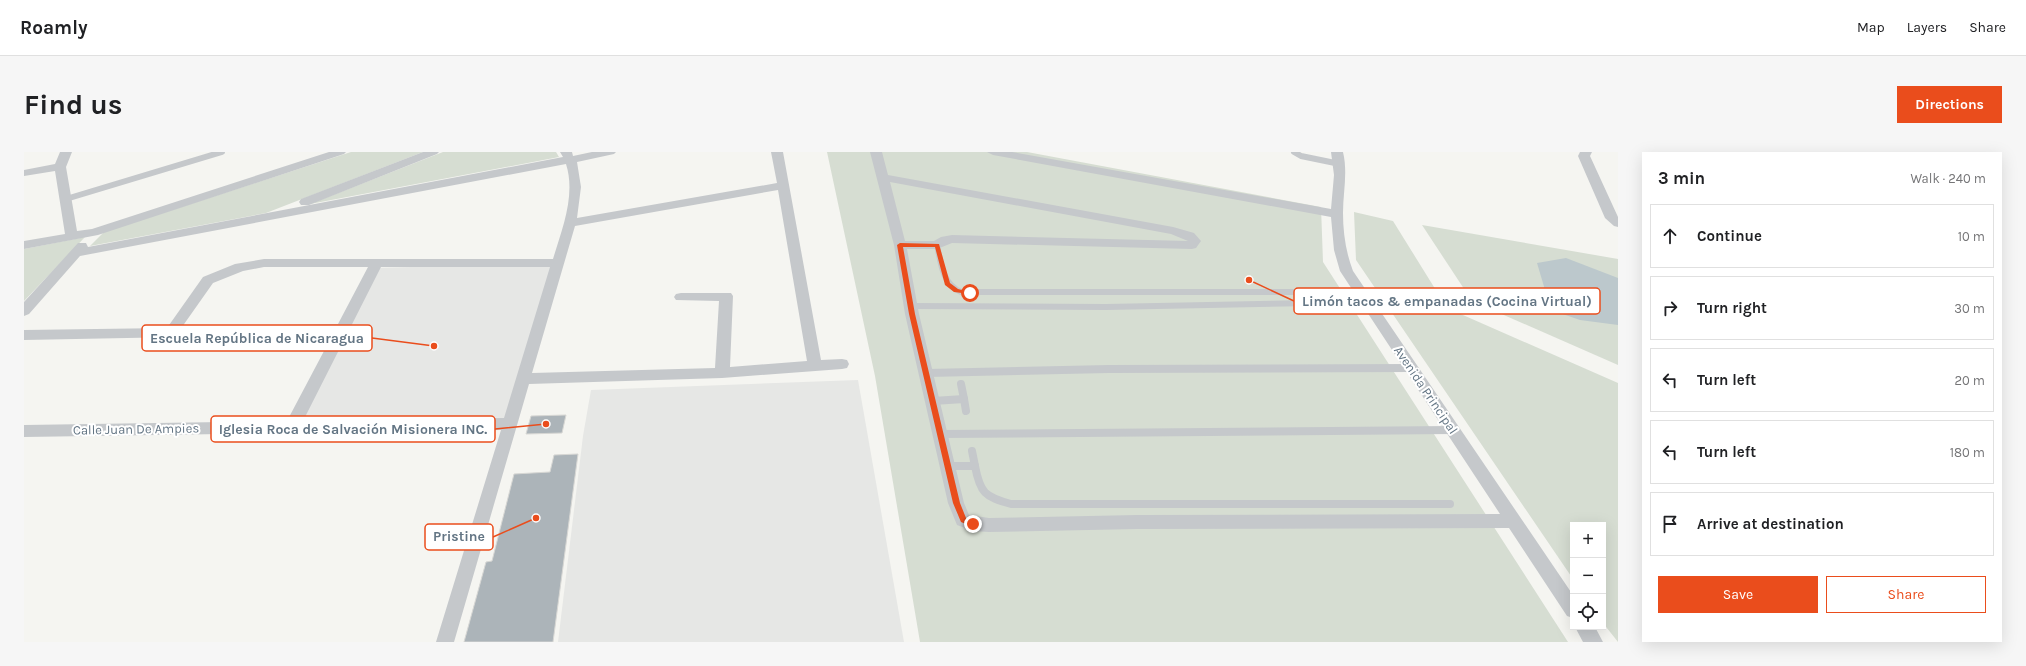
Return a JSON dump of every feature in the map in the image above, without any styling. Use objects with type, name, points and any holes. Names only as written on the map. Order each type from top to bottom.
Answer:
[{"type":"street","points":[[66,152],[60,167],[72,236]]},
{"type":"street","points":[[24,245],[94,232],[340,152]]},
{"type":"street","points":[[270,216],[433,152]]},
{"type":"street","points":[[76,253],[270,216],[568,156],[610,152]]},
{"type":"street","points":[[777,152],[815,366]]},
{"type":"street","points":[[876,152],[900,245],[911,306],[948,466],[960,514],[963,520],[973,524],[989,525],[1137,522],[1514,521]]},
{"type":"street","points":[[993,152],[1337,214]]},
{"type":"street","points":[[1586,152],[1584,156],[1611,218],[1618,223]]},
{"type":"street","points":[[445,642],[570,223],[576,188],[568,156]]},
{"type":"street","name":"Avenida Principal","points":[[1339,158],[1337,214],[1340,254],[1347,270],[1570,605]]},
{"type":"street","points":[[24,172],[60,167]]},
{"type":"street","points":[[882,177],[1173,231],[1190,236],[1195,241],[1192,245],[1170,245],[1122,242],[952,239],[945,240],[937,245],[900,245]]},
{"type":"street","points":[[570,223],[784,185]]},
{"type":"street","points":[[24,311],[94,232]]},
{"type":"street","points":[[171,332],[208,280],[240,267],[264,263],[557,263]]},
{"type":"street","points":[[292,427],[376,264]]},
{"type":"street","points":[[681,298],[726,296],[722,373]]},
{"type":"street","points":[[24,335],[342,330]]},
{"type":"street","points":[[524,379],[722,373],[842,364]]},
{"type":"street","name":"Calle Juan De Ampies","points":[[24,431],[511,424]]},
{"type":"street","points":[[1586,630],[1594,642]]},
{"type":"lane","points":[[66,199],[222,152]]},
{"type":"lane","points":[[1294,152],[1301,156],[1339,158]]},
{"type":"lane","points":[[937,245],[945,280],[951,287],[961,292],[1326,292]]},
{"type":"lane","points":[[911,306],[1106,307],[1368,302]]},
{"type":"lane","points":[[927,373],[1117,369],[1411,368]]},
{"type":"lane","points":[[962,384],[966,411]]},
{"type":"lane","points":[[933,401],[964,399]]},
{"type":"lane","points":[[941,434],[1453,430]]},
{"type":"lane","points":[[972,452],[979,487],[982,492],[996,500],[1011,504],[1450,504]]},
{"type":"lane","points":[[948,466],[975,466]]},
{"type":"shaded area","points":[[351,152],[423,152],[266,213],[90,246],[104,232]]},
{"type":"shaded area","points":[[443,152],[556,152],[559,157],[310,204]]},
{"type":"shaded area","points":[[827,152],[1027,152],[1321,207],[1323,262],[1568,642],[920,642],[875,376]]},
{"type":"shaded area","points":[[1354,212],[1393,221],[1447,308],[1618,383],[1618,642],[1606,627],[1606,522],[1570,522],[1570,575],[1356,260]]},
{"type":"shaded area","points":[[1422,225],[1618,259],[1618,365],[1472,301]]},
{"type":"shaded area","points":[[85,237],[24,301],[24,249]]},
{"type":"shaded area","points":[[1566,258],[1618,278],[1618,325],[1580,320],[1551,310],[1537,263]]},
{"type":"shaded area","points":[[557,263],[511,424],[292,427],[374,268]]},
{"type":"shaded area","points":[[858,380],[904,642],[558,642],[583,436],[591,390]]},
{"type":"building","points":[[566,415],[562,433],[526,434],[531,416]]},
{"type":"building","points":[[578,454],[553,642],[464,642],[486,562],[492,561],[514,474],[550,472],[554,455]]},
{"type":"place","name":"Limón tacos & empanadas (Cocina Virtual)","points":[[1249,280]]},
{"type":"place","name":"Escuela República de Nicaragua","points":[[434,346]]},
{"type":"place","name":"Iglesia Roca de Salvación Misionera INC.","points":[[546,424]]},
{"type":"place","name":"Pristine","points":[[536,518]]},
{"type":"route","points":[[970,293],[961,292],[947,284],[937,245],[900,245],[912,314],[956,503],[963,520],[973,524]]}]
